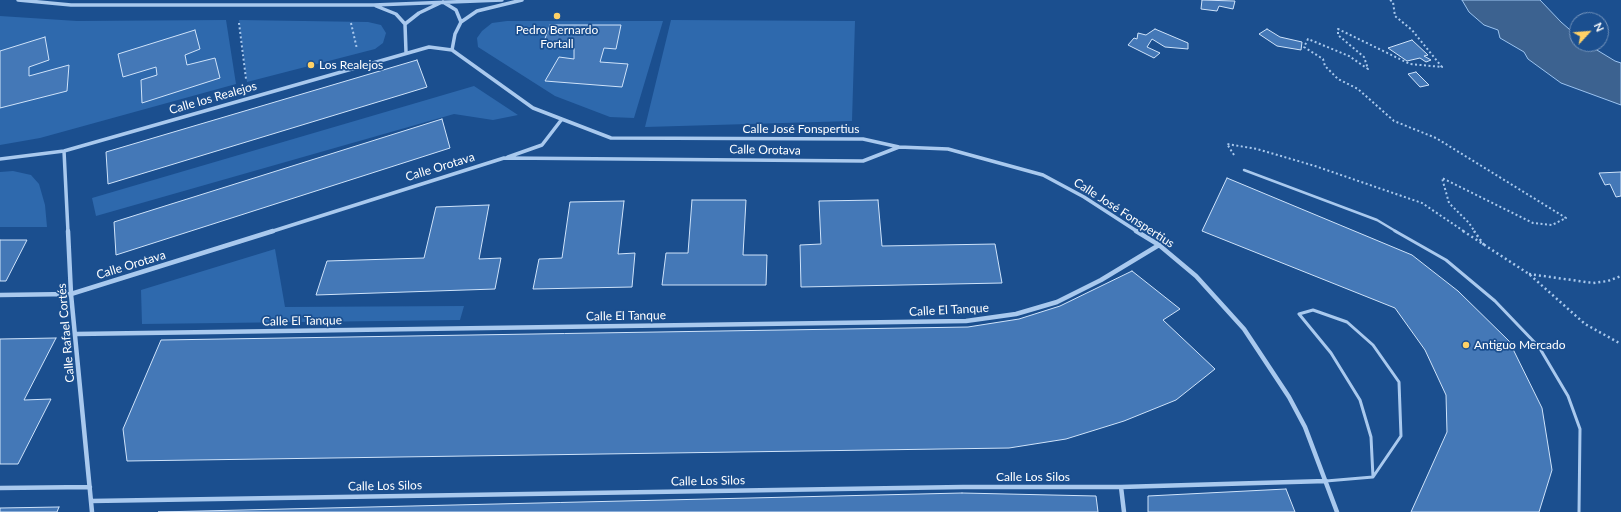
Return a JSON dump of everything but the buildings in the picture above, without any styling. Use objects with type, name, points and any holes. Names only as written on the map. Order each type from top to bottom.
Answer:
[{"type":"street","points":[[18,0],[71,5],[374,5],[502,0]]},
{"type":"street","points":[[452,50],[455,34],[461,22],[477,11],[522,0]]},
{"type":"street","points":[[442,2],[456,10],[461,22]]},
{"type":"street","points":[[405,24],[419,13],[442,2]]},
{"type":"street","points":[[374,5],[396,14],[405,24],[406,52]]},
{"type":"street","name":"Calle los Realejos","points":[[0,160],[64,152],[406,52],[429,47]]},
{"type":"street","name":"Calle José Fonspertius","points":[[429,47],[452,50],[533,108],[611,138],[863,139],[899,147],[948,149],[1043,175],[1084,196],[1159,245],[1196,276],[1244,329],[1298,415],[1326,481],[1337,512]]},
{"type":"street","points":[[504,158],[542,145],[562,120]]},
{"type":"street","name":"Calle Orotava","points":[[0,296],[71,294],[504,158],[864,161],[899,147]]},
{"type":"street","name":"Calle Rafael Cortés","points":[[64,152],[71,294],[92,512]]},
{"type":"street","name":"Calle El Tanque","points":[[76,334],[966,321],[1016,314],[1057,302],[1101,280],[1159,245]]},
{"type":"street","name":"Calle Los Silos","points":[[91,501],[955,487],[1121,487],[1326,481]]},
{"type":"street","points":[[0,488],[90,487]]},
{"type":"street","points":[[1121,487],[1124,512]]},
{"type":"lane","points":[[1244,170],[1377,220],[1446,260],[1495,301],[1539,347],[1568,396],[1580,429],[1579,512]]},
{"type":"lane","points":[[1313,310],[1347,322],[1373,345],[1399,382],[1401,436],[1373,477],[1371,438],[1360,400],[1331,353],[1298,314],[1313,310]]},
{"type":"lane","points":[[1326,481],[1373,477]]},
{"type":"path","points":[[1390,0],[1394,2],[1395,16],[1412,30],[1442,67],[1410,64],[1338,29],[1338,35],[1364,57],[1368,69],[1349,56],[1308,39],[1304,47],[1323,59],[1325,66],[1338,79],[1358,89],[1394,121],[1436,138],[1566,218],[1552,225],[1533,223],[1442,178],[1449,204],[1469,223],[1484,245]]},
{"type":"path","points":[[238,4],[250,98]]},
{"type":"path","points":[[346,5],[362,65]]},
{"type":"path","points":[[1244,170],[1227,144],[1257,149],[1315,166],[1422,203],[1529,274],[1585,324],[1621,344]]},
{"type":"path","points":[[1529,274],[1593,283],[1608,281],[1621,276]]},
{"type":"shaded area","points":[[1462,0],[1540,0],[1569,29],[1569,52],[1600,52],[1621,63],[1621,105],[1561,83],[1528,59],[1524,52],[1500,38],[1498,30],[1484,25],[1469,12]]},
{"type":"shaded area","points":[[0,16],[77,21],[226,20],[236,84],[40,138],[0,145]]},
{"type":"shaded area","points":[[239,20],[368,22],[381,25],[386,33],[383,43],[375,49],[247,82]]},
{"type":"shaded area","points":[[671,20],[855,21],[852,121],[645,127]]},
{"type":"shaded area","points":[[507,21],[663,21],[634,118],[610,117],[555,96],[478,47],[477,38],[482,31],[492,23]]},
{"type":"shaded area","points":[[474,86],[518,115],[493,120],[454,114],[96,216],[92,198]]},
{"type":"shaded area","points":[[13,171],[31,175],[39,184],[45,205],[47,227],[0,227],[0,172]]},
{"type":"shaded area","points":[[275,249],[285,307],[464,306],[460,320],[142,324],[141,290]]},
{"type":"place","name":"Pedro Bernardo Fortall","points":[[557,16]]},
{"type":"place","name":"Los Realejos","points":[[311,65]]},
{"type":"place","name":"Antiguo Mercado","points":[[1466,345]]}]
